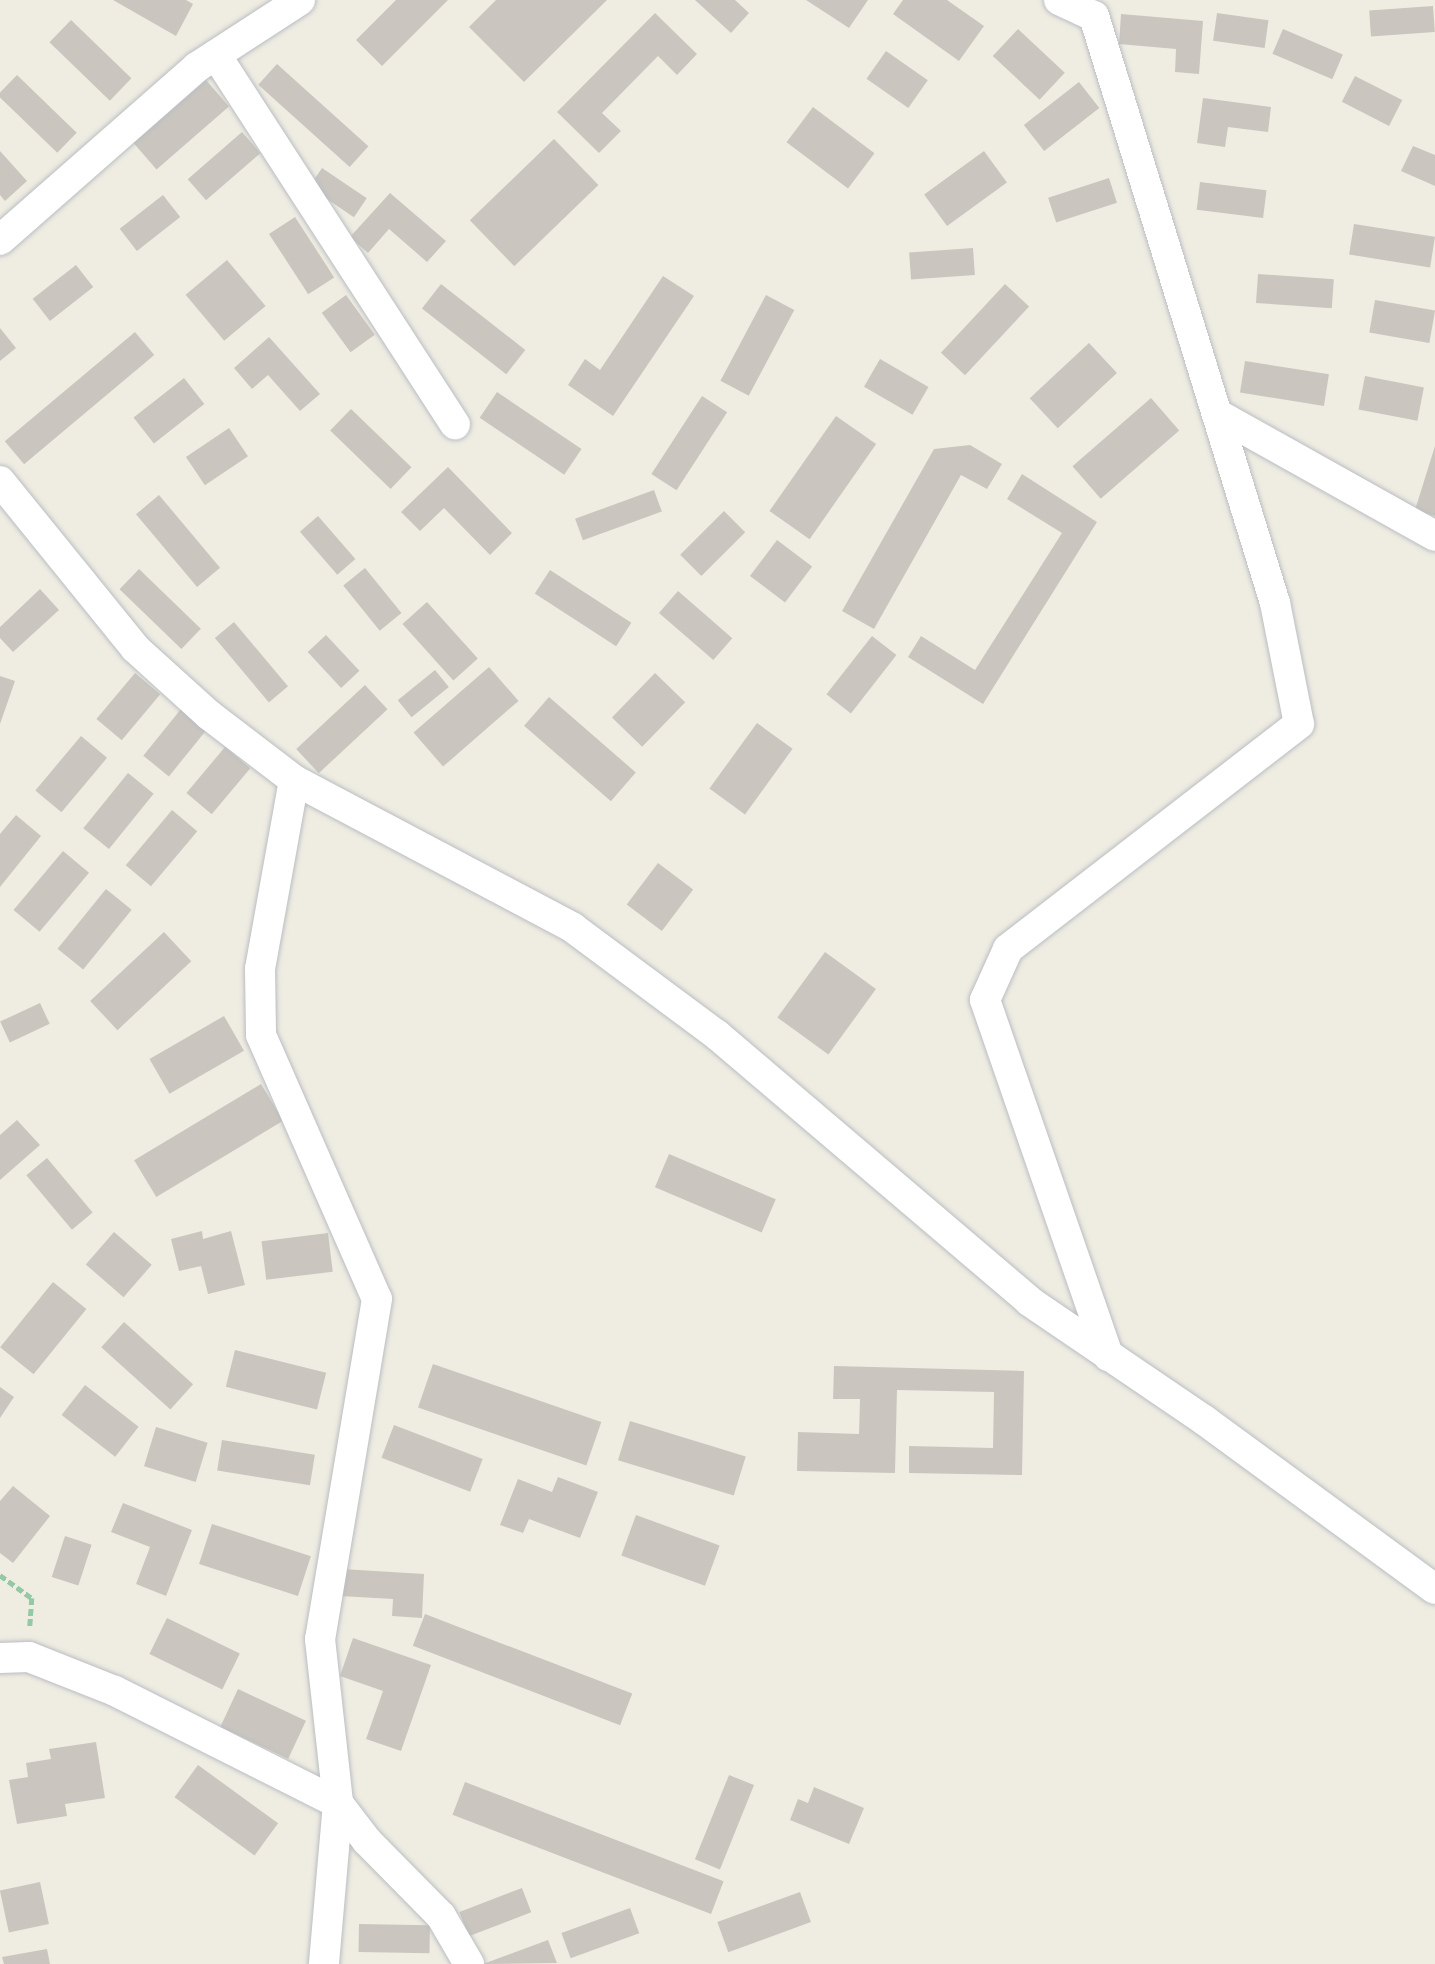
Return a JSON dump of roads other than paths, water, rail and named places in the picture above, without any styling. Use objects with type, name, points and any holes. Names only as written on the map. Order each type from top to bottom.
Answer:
[{"type":"street","points":[[0,240],[216,55],[300,0]]},
{"type":"street","points":[[1059,0],[1094,16],[1275,603],[1299,724],[1008,949],[985,1000],[1108,1356]]},
{"type":"street","points":[[216,55],[456,425]]},
{"type":"street","points":[[1217,414],[1435,536]]},
{"type":"street","points":[[0,481],[135,648],[209,715],[294,780],[573,929],[727,1044],[1029,1301],[1435,1589]]},
{"type":"street","points":[[294,780],[260,969],[261,1035],[377,1299],[320,1639],[338,1803],[324,1964]]},
{"type":"street","points":[[14,1658],[115,1691],[338,1803],[367,1841],[441,1916],[469,1964]]}]
